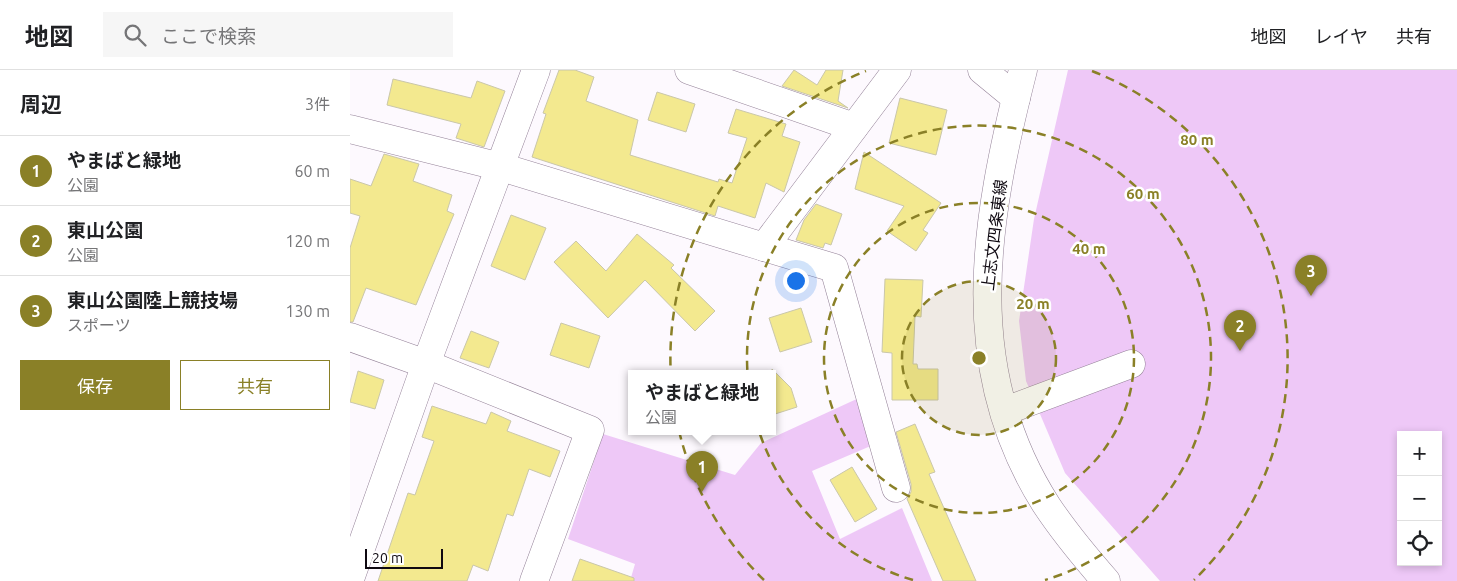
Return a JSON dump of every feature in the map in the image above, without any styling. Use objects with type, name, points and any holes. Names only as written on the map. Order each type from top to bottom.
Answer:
[{"type":"street","points":[[350,579],[356,543],[501,167],[536,70]]},
{"type":"street","points":[[689,70],[854,127]]},
{"type":"street","points":[[764,247],[897,70]]},
{"type":"street","points":[[982,70],[1016,98]]},
{"type":"street","name":"上志文四条東線","points":[[1023,70],[997,195],[987,264],[986,297],[991,357],[1013,439],[1047,506],[1106,581]]},
{"type":"street","points":[[350,129],[501,167],[834,268],[896,488]]},
{"type":"street","points":[[350,337],[426,364],[590,430],[534,581]]},
{"type":"street","points":[[1005,411],[1131,364]]},
{"type":"shaded area","points":[[1068,70],[1457,70],[1457,581],[1160,581],[1065,473],[1026,381],[1019,321],[1034,219]]},
{"type":"shaded area","points":[[861,397],[873,445],[812,471],[840,539],[902,508],[932,581],[630,581],[635,564],[568,539],[603,434],[735,475],[761,443]]},
{"type":"building","points":[[559,70],[575,70],[594,77],[586,101],[638,120],[630,155],[718,182],[719,179],[732,183],[747,138],[728,133],[736,109],[786,124],[782,136],[800,142],[784,192],[766,183],[755,218],[718,206],[715,216],[532,157],[546,114],[543,113]]},
{"type":"building","points":[[794,70],[817,85],[826,70],[843,70],[838,101],[848,108],[782,86]]},
{"type":"building","points":[[393,79],[471,98],[477,81],[505,91],[484,147],[456,138],[461,124],[387,105]]},
{"type":"building","points":[[657,92],[695,104],[686,132],[648,120]]},
{"type":"building","points":[[900,98],[947,110],[936,155],[889,143]]},
{"type":"building","points":[[864,152],[941,203],[923,230],[928,233],[916,251],[887,231],[904,206],[855,189]]},
{"type":"building","points":[[384,154],[419,164],[413,181],[452,195],[447,211],[454,214],[416,305],[366,288],[353,322],[350,322],[350,248],[360,216],[350,213],[350,179],[371,186]]},
{"type":"building","points":[[816,204],[842,214],[831,245],[825,243],[823,248],[796,240],[804,220]]},
{"type":"building","points":[[511,215],[546,228],[525,280],[491,266]]},
{"type":"building","points":[[637,234],[674,265],[671,268],[715,311],[695,331],[645,280],[608,318],[554,262],[576,241],[606,271]]},
{"type":"building","points":[[885,279],[923,280],[921,317],[915,316],[913,364],[917,364],[918,369],[938,369],[938,400],[892,400],[892,353],[882,352]]},
{"type":"building","points":[[801,308],[812,342],[780,352],[769,318]]},
{"type":"building","points":[[561,323],[600,336],[589,368],[550,355]]},
{"type":"building","points":[[471,331],[499,342],[489,368],[460,358]]},
{"type":"building","points":[[358,371],[384,380],[375,409],[350,402]]},
{"type":"building","points":[[776,373],[791,388],[797,407],[776,414]]},
{"type":"building","points":[[432,406],[486,424],[491,412],[511,421],[507,431],[560,451],[550,477],[529,469],[513,516],[507,514],[488,571],[473,565],[467,581],[378,581],[408,493],[415,495],[434,441],[422,437]]},
{"type":"building","points":[[915,424],[935,472],[929,474],[976,581],[943,581],[907,499],[911,492],[911,484],[896,432]]},
{"type":"building","points":[[852,467],[877,509],[855,522],[830,480]]},
{"type":"building","points":[[580,559],[634,578],[634,581],[572,581]]},
{"type":"place","name":"東山公園陸上競技場","points":[[1311,296]]},
{"type":"place","name":"東山公園","points":[[1240,351]]},
{"type":"place","name":"やまばと緑地","points":[[702,492]]}]
